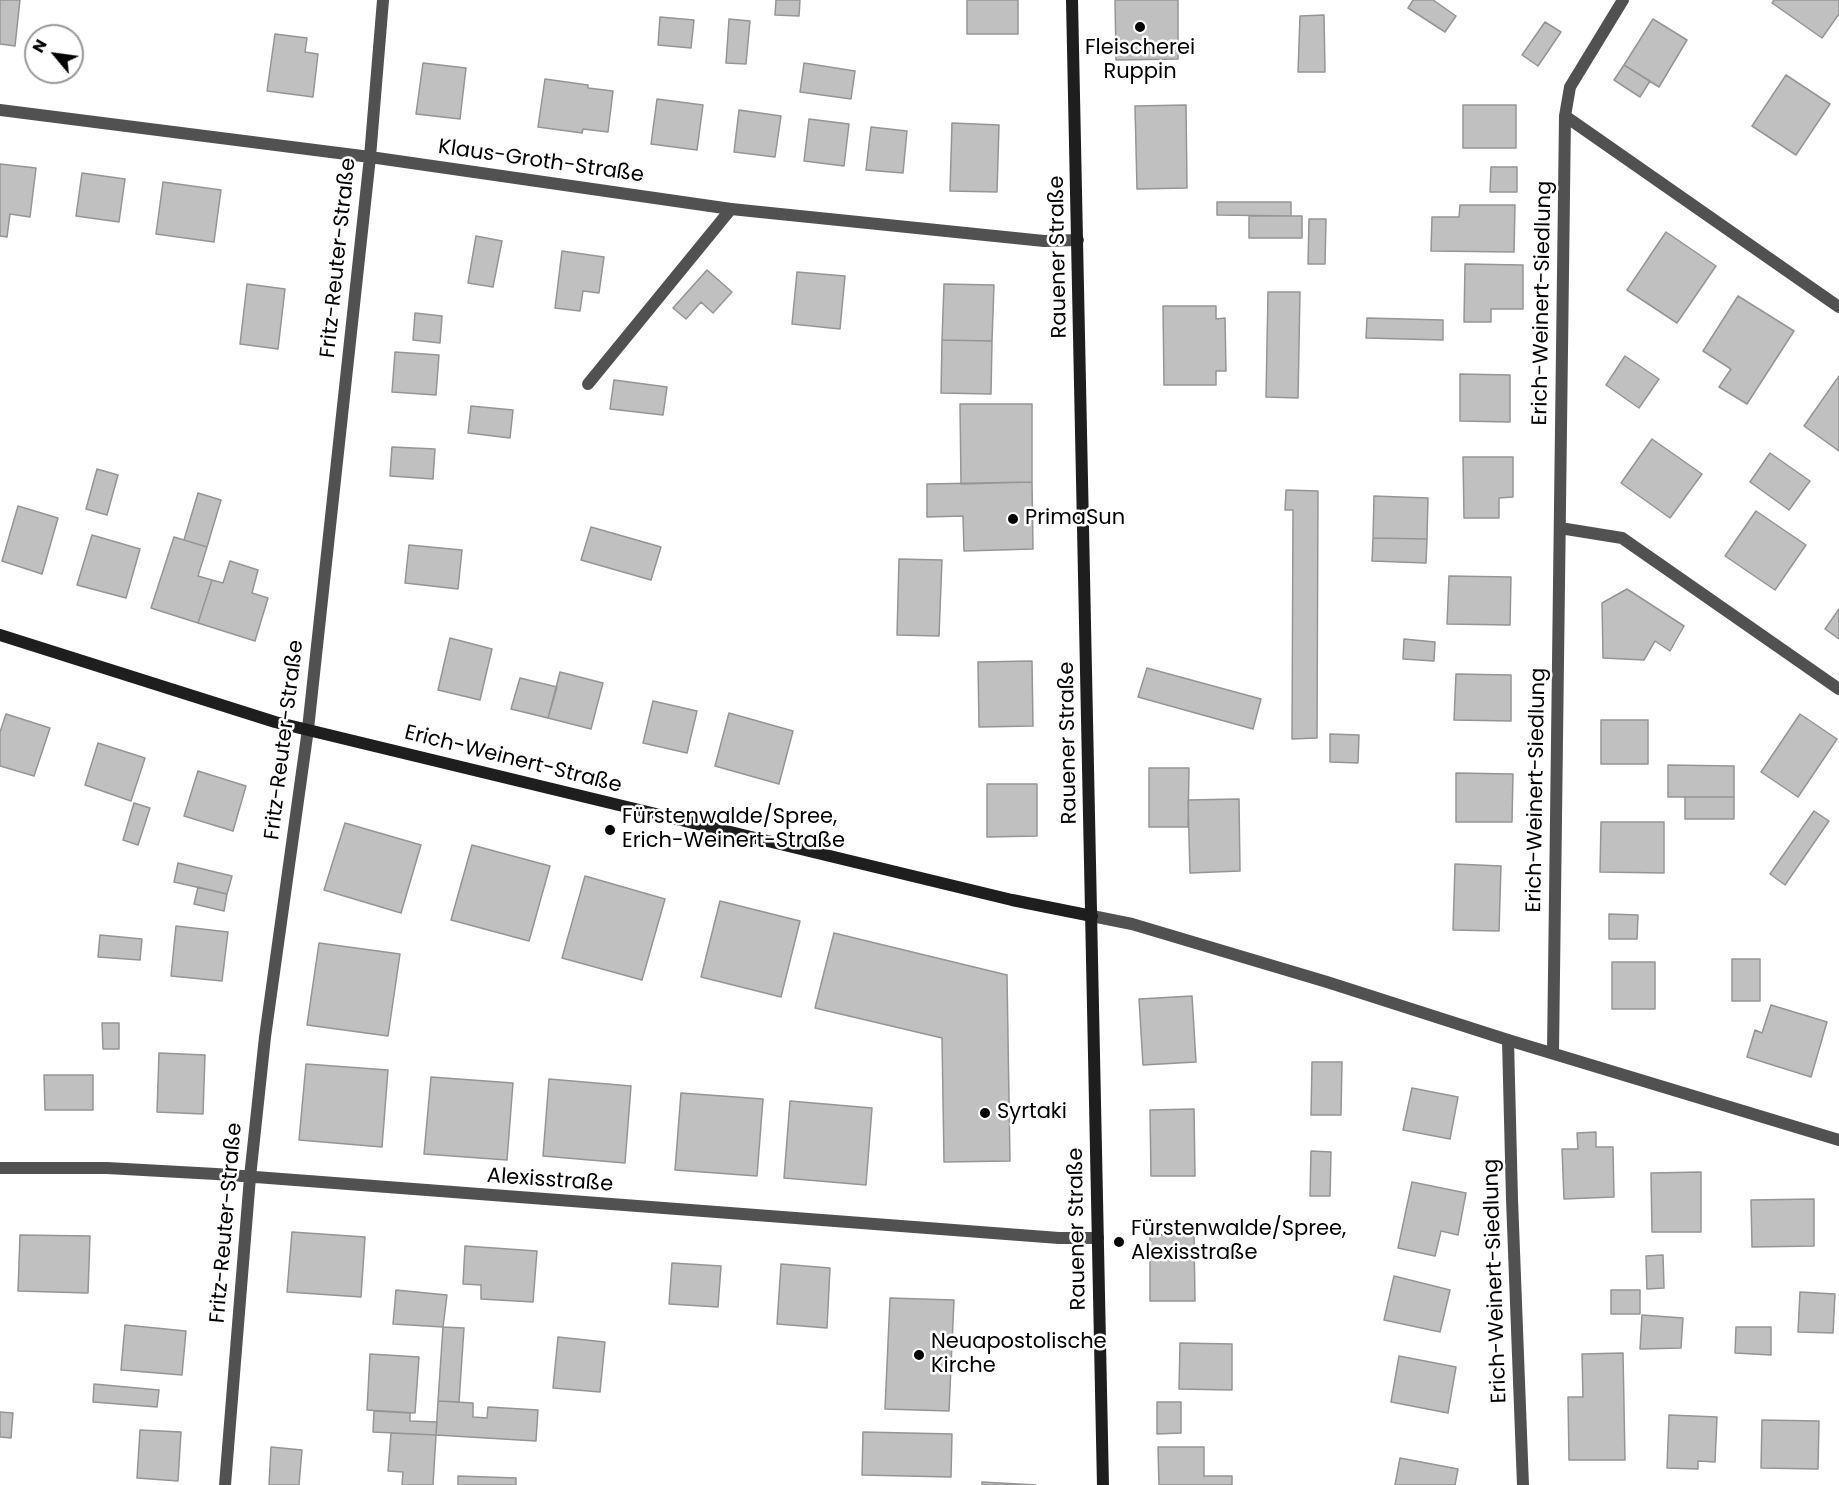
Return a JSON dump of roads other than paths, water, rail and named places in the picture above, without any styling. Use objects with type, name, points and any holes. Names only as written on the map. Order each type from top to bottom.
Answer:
[{"type":"main road","name":"Rauener Straße","points":[[1072,0],[1103,1485]]},
{"type":"main road","name":"Erich-Weinert-Straße","points":[[0,635],[275,722],[910,876],[1092,916]]},
{"type":"street","name":"Fritz-Reuter-Straße","points":[[225,1485],[250,1177],[265,1037],[308,729],[370,157],[383,0]]},
{"type":"street","name":"Erich-Weinert-Siedlung","points":[[1553,1053],[1565,116],[1570,87],[1623,0]]},
{"type":"street","name":"Klaus-Groth-Straße","points":[[0,110],[370,157],[731,209],[1044,241],[1078,240]]},
{"type":"street","points":[[1565,116],[1839,307]]},
{"type":"street","points":[[588,384],[731,209]]},
{"type":"street","points":[[1560,528],[1622,538],[1839,689]]},
{"type":"street","points":[[1092,916],[1132,924],[1327,982],[1508,1040],[1839,1140]]},
{"type":"street","name":"Erich-Weinert-Siedlung","points":[[1508,1040],[1523,1485]]},
{"type":"street","name":"Alexisstraße","points":[[0,1168],[106,1168],[250,1177],[1059,1238],[1098,1238]]},
{"type":"place","name":"Fleischerei Ruppin","points":[[1140,27]]},
{"type":"place","name":"PrimaSun","points":[[1013,519]]},
{"type":"place","name":"Fürstenwalde/Spree, Erich-Weinert-Straße","points":[[610,830]]},
{"type":"place","name":"Syrtaki","points":[[985,1113]]},
{"type":"place","name":"Fürstenwalde/Spree, Alexisstraße","points":[[1119,1242]]},
{"type":"place","name":"Neuapostolische Kirche","points":[[919,1355]]}]
